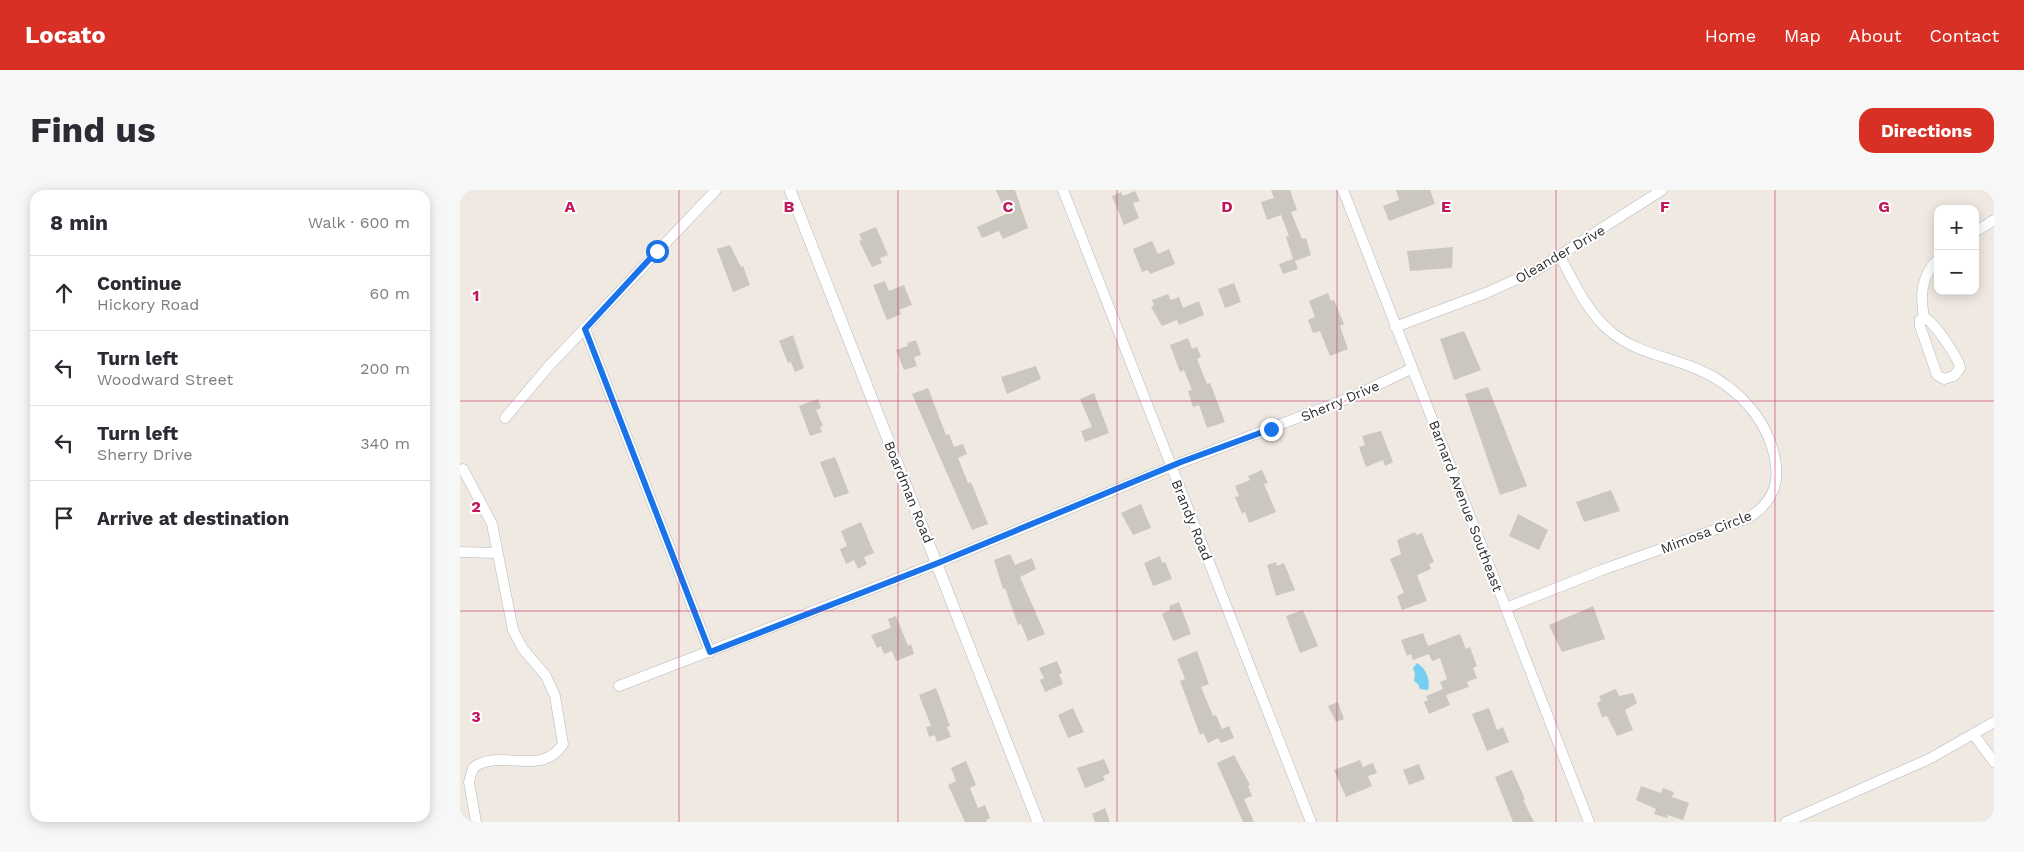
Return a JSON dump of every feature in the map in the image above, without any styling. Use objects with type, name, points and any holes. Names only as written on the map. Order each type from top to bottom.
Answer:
[{"type":"street","points":[[505,418],[585,329],[716,190]]},
{"type":"street","name":"Boardman Road","points":[[790,190],[938,563],[1038,822]]},
{"type":"street","name":"Brandy Road","points":[[1062,190],[1311,822]]},
{"type":"street","name":"Barnard Avenue Southeast","points":[[1343,190],[1411,369],[1589,822]]},
{"type":"street","name":"Oleander Drive","points":[[1395,327],[1511,283],[1560,256],[1662,190]]},
{"type":"street","points":[[1979,229],[1994,220]]},
{"type":"street","name":"Mimosa Circle","points":[[1506,608],[1602,570],[1748,518],[1763,508],[1776,485],[1777,473],[1772,446],[1761,422],[1744,400],[1714,376],[1685,364],[1644,352],[1609,331],[1596,317],[1575,286],[1560,256]]},
{"type":"street","points":[[1924,318],[1921,298],[1924,280],[1934,264]]},
{"type":"street","points":[[1924,318],[1931,320],[1958,358],[1960,368],[1954,376],[1944,379],[1937,376],[1920,326],[1920,320],[1924,318]]},
{"type":"street","points":[[585,329],[710,652]]},
{"type":"street","name":"Sherry Drive","points":[[619,686],[938,563],[1170,467],[1345,400],[1411,369]]},
{"type":"street","points":[[463,468],[488,514],[513,630],[523,649],[540,666],[551,686],[562,724],[563,744],[554,756],[542,761],[486,762],[472,768],[469,782],[476,822]]},
{"type":"street","points":[[460,552],[497,553]]},
{"type":"street","points":[[1786,822],[1929,759],[1994,722]]},
{"type":"street","points":[[1974,735],[1994,762]]},
{"type":"water","points":[[1417,663],[1427,675],[1428,690],[1420,689],[1414,681],[1415,674],[1413,668]]},
{"type":"building","points":[[996,190],[1015,190],[1028,228],[1003,239],[999,231],[982,238],[977,227],[1006,214]]},
{"type":"building","points":[[1271,190],[1290,190],[1297,210],[1291,212],[1302,239],[1306,238],[1311,255],[1295,261],[1298,269],[1283,274],[1279,264],[1293,259],[1286,237],[1289,236],[1281,215],[1267,220],[1261,202],[1274,198]]},
{"type":"building","points":[[1396,190],[1430,190],[1435,204],[1389,221],[1383,206],[1399,200]]},
{"type":"building","points":[[1135,191],[1140,201],[1133,203],[1139,218],[1124,225],[1112,196],[1121,192],[1123,196]]},
{"type":"building","points":[[876,227],[888,255],[880,258],[882,263],[872,267],[859,241],[862,240],[859,234]]},
{"type":"building","points":[[1152,241],[1158,254],[1169,249],[1175,264],[1150,274],[1148,270],[1142,272],[1133,249]]},
{"type":"building","points":[[730,245],[741,267],[743,266],[750,285],[733,292],[717,249]]},
{"type":"building","points":[[1453,247],[1452,268],[1410,271],[1407,251]]},
{"type":"building","points":[[885,281],[889,291],[904,285],[912,305],[899,310],[901,314],[887,320],[873,285]]},
{"type":"building","points":[[1234,283],[1241,302],[1225,308],[1218,289]]},
{"type":"building","points":[[1328,293],[1331,301],[1334,300],[1344,324],[1340,326],[1348,349],[1330,356],[1320,331],[1313,333],[1308,320],[1315,317],[1309,301]]},
{"type":"building","points":[[1168,294],[1171,300],[1179,297],[1183,308],[1199,301],[1204,315],[1179,325],[1177,320],[1162,326],[1151,307],[1154,306],[1152,300]]},
{"type":"building","points":[[1464,331],[1481,370],[1454,380],[1440,339]]},
{"type":"building","points":[[793,335],[804,368],[795,372],[791,362],[788,363],[779,341]]},
{"type":"building","points":[[1188,338],[1192,349],[1197,347],[1201,357],[1197,359],[1207,384],[1210,383],[1225,422],[1207,428],[1199,405],[1193,407],[1188,391],[1192,390],[1184,370],[1180,372],[1170,345]]},
{"type":"building","points":[[916,340],[921,355],[914,357],[917,366],[904,370],[896,350],[908,346],[907,343]]},
{"type":"building","points":[[1036,366],[1041,379],[1007,394],[1001,377]]},
{"type":"building","points":[[1488,387],[1527,486],[1500,495],[1465,394]]},
{"type":"building","points":[[928,388],[946,435],[949,434],[954,447],[963,444],[967,454],[958,458],[968,483],[971,482],[988,524],[972,530],[912,394]]},
{"type":"building","points":[[1094,393],[1109,433],[1085,442],[1081,431],[1092,427],[1080,399]]},
{"type":"building","points":[[818,399],[821,408],[816,410],[823,426],[820,427],[822,432],[810,436],[799,406]]},
{"type":"building","points":[[1381,431],[1393,462],[1385,466],[1383,460],[1366,467],[1359,447],[1365,445],[1362,436]]},
{"type":"building","points":[[835,457],[849,493],[834,498],[820,462]]},
{"type":"building","points":[[1262,470],[1268,483],[1264,484],[1276,512],[1249,523],[1245,512],[1242,514],[1235,497],[1239,496],[1235,486],[1250,480],[1248,476]]},
{"type":"building","points":[[1611,490],[1620,511],[1584,522],[1576,502]]},
{"type":"building","points":[[1141,504],[1151,528],[1133,535],[1121,513]]},
{"type":"building","points":[[1518,514],[1548,530],[1539,550],[1509,536]]},
{"type":"building","points":[[861,522],[874,553],[864,557],[867,564],[858,569],[854,560],[846,564],[840,549],[847,546],[841,531]]},
{"type":"building","points":[[1415,532],[1416,535],[1422,533],[1434,562],[1429,564],[1431,569],[1417,575],[1427,601],[1402,610],[1397,596],[1404,593],[1390,559],[1401,554],[1397,540]]},
{"type":"building","points":[[1010,554],[1015,565],[1032,558],[1036,569],[1020,577],[1045,634],[1028,641],[1021,624],[1018,625],[1005,588],[1003,589],[994,560]]},
{"type":"building","points":[[1160,556],[1162,563],[1165,562],[1172,579],[1153,586],[1144,563]]},
{"type":"building","points":[[1276,562],[1277,566],[1284,563],[1295,590],[1276,596],[1267,565]]},
{"type":"building","points":[[1179,602],[1191,634],[1173,641],[1162,614],[1170,610],[1169,606]]},
{"type":"building","points":[[1593,606],[1605,639],[1562,652],[1549,625]]},
{"type":"building","points":[[1303,610],[1318,646],[1300,653],[1286,616]]},
{"type":"building","points":[[896,616],[908,646],[911,644],[914,654],[896,661],[892,651],[884,654],[881,646],[877,648],[871,635],[891,628],[888,619]]},
{"type":"building","points":[[1423,633],[1428,646],[1460,634],[1466,649],[1470,647],[1477,666],[1473,668],[1477,678],[1467,682],[1469,687],[1446,695],[1450,705],[1429,714],[1424,702],[1428,700],[1426,696],[1443,689],[1440,682],[1447,679],[1440,658],[1432,661],[1429,654],[1413,660],[1411,654],[1407,656],[1401,640]]},
{"type":"building","points":[[1197,651],[1209,684],[1201,687],[1213,716],[1216,715],[1222,729],[1229,726],[1234,738],[1221,743],[1218,738],[1208,743],[1203,733],[1200,735],[1180,681],[1185,679],[1177,659]]},
{"type":"building","points":[[1057,661],[1062,673],[1059,674],[1063,684],[1045,692],[1040,680],[1044,678],[1039,668]]},
{"type":"building","points":[[936,688],[950,726],[947,727],[951,737],[937,742],[935,735],[929,737],[926,727],[931,726],[919,695]]},
{"type":"building","points":[[1616,689],[1619,696],[1633,693],[1637,703],[1625,710],[1633,730],[1617,736],[1607,716],[1602,717],[1597,703],[1601,701],[1599,696]]},
{"type":"building","points":[[1338,702],[1344,719],[1336,722],[1328,706]]},
{"type":"building","points":[[1073,708],[1084,732],[1068,738],[1058,715]]},
{"type":"building","points":[[1489,708],[1497,730],[1503,727],[1509,742],[1487,751],[1472,714]]},
{"type":"building","points":[[1234,755],[1250,785],[1248,786],[1252,796],[1244,799],[1254,822],[1243,822],[1217,763]]},
{"type":"building","points":[[1104,759],[1110,773],[1103,776],[1105,780],[1085,788],[1077,768]]},
{"type":"building","points":[[1360,760],[1363,767],[1373,763],[1377,773],[1368,776],[1372,786],[1346,797],[1334,770]]},
{"type":"building","points":[[966,761],[976,785],[970,788],[978,808],[985,805],[990,818],[986,820],[987,822],[965,822],[948,785],[956,781],[951,768]]},
{"type":"building","points":[[1419,764],[1425,779],[1409,785],[1403,770]]},
{"type":"building","points":[[1512,770],[1525,799],[1523,800],[1534,822],[1513,822],[1495,777]]},
{"type":"building","points":[[1641,786],[1661,793],[1663,788],[1674,792],[1672,797],[1689,803],[1683,820],[1668,815],[1667,818],[1654,814],[1656,809],[1636,800]]},
{"type":"building","points":[[1105,808],[1110,822],[1095,822],[1092,814]]},
{"type":"route","points":[[657,251],[585,329],[710,652],[867,592],[1092,501],[1181,462],[1271,429]]}]
